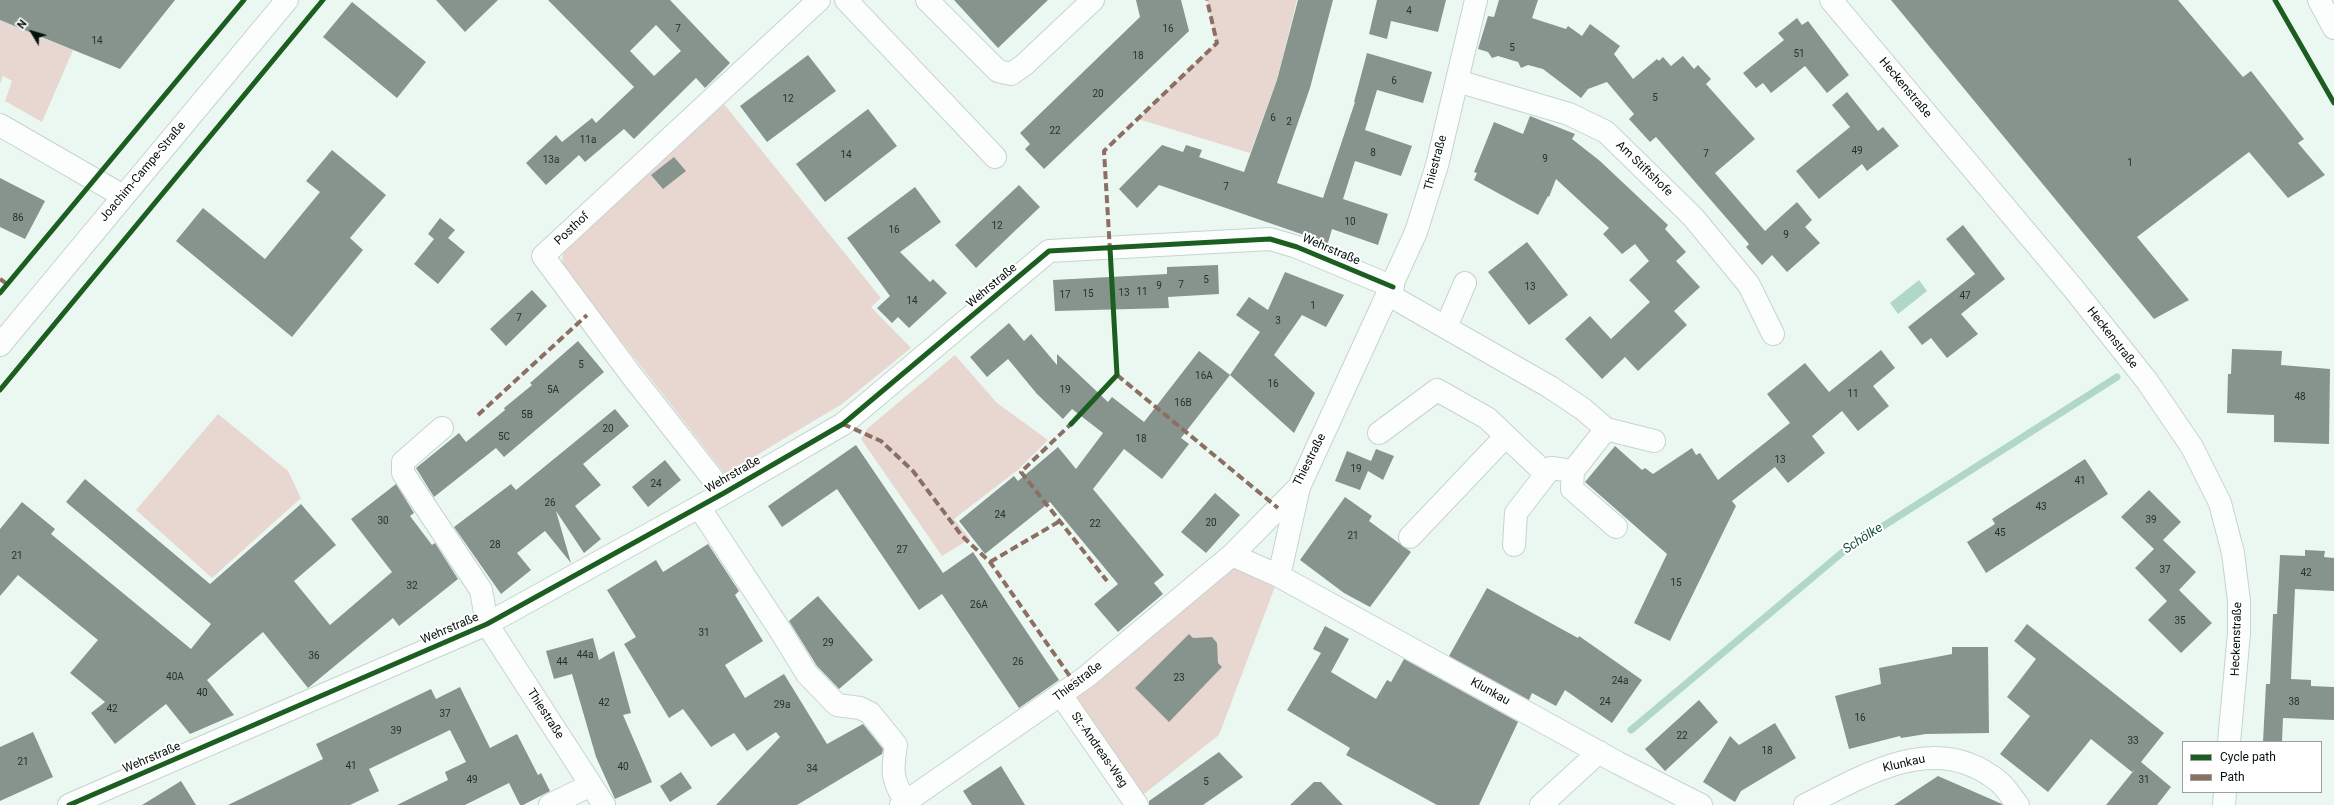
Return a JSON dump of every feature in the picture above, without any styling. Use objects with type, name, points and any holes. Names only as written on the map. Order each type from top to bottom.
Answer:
[{"type":"street","name":"Joachim-Campe-Straße","points":[[0,345],[287,0]]},
{"type":"street","name":"Posthof","points":[[724,493],[632,376],[543,256],[819,0]]},
{"type":"street","points":[[846,0],[994,157]]},
{"type":"street","points":[[927,0],[998,71],[1011,74],[1024,65],[1093,0]]},
{"type":"street","name":"Thiestraße","points":[[903,803],[1061,695],[1232,555],[1299,487],[1391,291],[1416,232],[1436,165],[1476,0]]},
{"type":"street","name":"Heckenstraße","points":[[1831,0],[2073,288],[2147,381],[2192,448],[2220,503],[2234,553],[2239,601],[2239,633],[2229,741]]},
{"type":"street","points":[[2319,0],[2334,28]]},
{"type":"street","name":"Am Stiftshofe","points":[[1457,81],[1569,114],[1606,132],[1693,217],[1749,285],[1774,334]]},
{"type":"street","points":[[0,124],[123,196]]},
{"type":"street","name":"Wehrstraße","points":[[73,804],[487,624],[724,493],[842,424],[1049,251],[1270,239],[1297,246],[1391,291],[1446,327],[1550,387],[1583,409],[1606,429]]},
{"type":"street","points":[[1446,327],[1466,283]]},
{"type":"street","points":[[1379,433],[1437,390],[1487,418],[1546,474]]},
{"type":"street","points":[[442,428],[403,462],[403,473],[481,590],[487,624]]},
{"type":"street","points":[[1616,527],[1572,489],[1573,471],[1606,429],[1654,441]]},
{"type":"street","points":[[1410,537],[1506,436]]},
{"type":"street","points":[[1514,545],[1516,513],[1546,474],[1551,468],[1573,471]]},
{"type":"street","points":[[1279,576],[1299,487]]},
{"type":"street","points":[[699,507],[780,630],[807,674],[837,705],[860,708],[870,713],[896,745],[892,771],[903,803]]},
{"type":"street","name":"Klunkau","points":[[1232,555],[1279,576],[1599,752],[1690,801],[1701,805]]},
{"type":"street","name":"Thiestraße","points":[[487,624],[604,805]]},
{"type":"street","name":"St.-Andreas-Weg","points":[[1061,695],[1137,805]]},
{"type":"street","points":[[1541,805],[1599,752]]},
{"type":"street","name":"Klunkau","points":[[1805,805],[1884,767],[1926,757],[1969,764],[1999,782],[2018,805]]},
{"type":"street","points":[[550,805],[591,785]]},
{"type":"street","points":[[2224,805],[2225,793]]},
{"type":"shaded area","points":[[1207,0],[1297,0],[1277,80],[1250,153],[1138,119],[1216,43]]},
{"type":"shaded area","points":[[0,20],[73,50],[42,122],[5,101],[12,81],[3,76],[0,84]]},
{"type":"shaded area","points":[[724,104],[881,298],[871,307],[911,348],[842,404],[725,474],[562,265],[563,252]]},
{"type":"shaded area","points":[[1919,280],[1927,291],[1898,314],[1890,303]]},
{"type":"shaded area","points":[[955,355],[997,403],[1048,440],[1019,469],[954,519],[970,539],[942,556],[861,439],[868,428]]},
{"type":"shaded area","points":[[218,414],[288,471],[301,498],[212,578],[136,510]]},
{"type":"shaded area","points":[[1232,555],[1279,576],[1219,735],[1135,801],[1061,695]]},
{"type":"building","points":[[0,0],[175,0],[120,69],[0,20]]},
{"type":"building","points":[[436,0],[498,0],[465,32]]},
{"type":"building","points":[[548,0],[670,0],[730,63],[705,88],[696,78],[634,139],[624,129],[585,162],[579,155],[546,185],[526,163],[556,135],[562,142],[592,118],[596,123],[634,87]],"holes":[[[656,25],[681,51],[654,76],[630,51]]]},
{"type":"building","points":[[954,0],[1048,0],[998,48]]},
{"type":"building","points":[[1136,0],[1181,0],[1189,31],[1044,169],[1025,149],[1030,144],[1020,133],[1140,17]]},
{"type":"building","points":[[1298,0],[1333,0],[1310,88],[1277,183],[1323,198],[1355,102],[1367,53],[1432,72],[1423,103],[1377,90],[1365,130],[1412,146],[1401,176],[1355,161],[1343,199],[1388,214],[1378,245],[1332,229],[1327,246],[1309,239],[1310,237],[1159,185],[1137,208],[1119,189],[1162,145],[1183,152],[1186,145],[1202,150],[1199,157],[1244,172],[1277,80]]},
{"type":"building","points":[[1377,0],[1446,0],[1438,32],[1391,21],[1387,39],[1369,34]]},
{"type":"building","points":[[1499,0],[1538,0],[1532,18],[1566,29],[1568,26],[1582,36],[1590,24],[1620,46],[1614,54],[1633,79],[1657,59],[1659,61],[1663,57],[1671,66],[1683,56],[1694,69],[1698,65],[1711,79],[1706,84],[1755,139],[1715,173],[1765,231],[1797,202],[1812,220],[1805,227],[1820,243],[1787,272],[1772,255],[1762,265],[1746,247],[1749,244],[1656,137],[1650,142],[1629,119],[1634,114],[1607,82],[1588,89],[1581,98],[1543,69],[1528,65],[1521,68],[1518,62],[1498,56],[1492,58],[1488,52],[1478,49],[1488,16],[1494,17]]},
{"type":"building","points":[[1891,0],[2178,0],[2243,77],[2251,71],[2304,139],[2298,143],[2325,175],[2288,198],[2249,152],[2137,237],[2189,300],[2154,319]]},
{"type":"building","points":[[352,2],[426,62],[397,98],[323,37]]},
{"type":"building","points":[[1797,18],[1802,25],[1808,21],[1849,75],[1827,93],[1805,66],[1771,93],[1763,83],[1756,88],[1743,73],[1784,40],[1778,33]]},
{"type":"building","points":[[808,55],[836,91],[767,142],[740,106]]},
{"type":"building","points":[[1847,92],[1878,131],[1883,127],[1899,146],[1867,171],[1862,164],[1819,199],[1796,171],[1850,127],[1832,105]]},
{"type":"building","points":[[868,109],[897,146],[825,202],[796,164]]},
{"type":"building","points":[[1530,116],[1575,134],[1572,139],[1600,161],[1668,225],[1665,229],[1686,252],[1676,261],[1700,287],[1674,311],[1687,325],[1638,371],[1625,357],[1602,379],[1565,339],[1590,316],[1611,339],[1650,302],[1629,280],[1649,261],[1635,244],[1622,254],[1603,234],[1609,228],[1556,179],[1549,197],[1548,196],[1538,215],[1474,180],[1477,173],[1474,172],[1494,122],[1523,134]]},
{"type":"building","points":[[332,150],[386,195],[350,238],[363,250],[292,337],[176,241],[203,208],[265,259],[320,192],[306,181]]},
{"type":"building","points":[[674,157],[686,171],[663,189],[651,175]]},
{"type":"building","points":[[0,178],[45,201],[25,239],[0,227]]},
{"type":"building","points":[[1019,185],[1040,207],[976,268],[955,245]]},
{"type":"building","points":[[915,187],[941,222],[900,252],[930,282],[933,279],[947,293],[909,328],[898,317],[892,323],[877,308],[890,296],[847,238]]},
{"type":"building","points":[[440,218],[455,230],[448,238],[465,252],[438,284],[414,264],[434,239],[428,234]]},
{"type":"building","points":[[1963,225],[2005,279],[1961,314],[1978,334],[1947,358],[1931,338],[1922,345],[1908,327],[1975,274],[1946,239]]},
{"type":"building","points":[[1527,242],[1568,295],[1529,325],[1488,272]]},
{"type":"building","points":[[1218,265],[1219,294],[1168,297],[1169,308],[1055,311],[1053,280],[1167,274],[1167,267]]},
{"type":"building","points":[[1285,272],[1344,295],[1326,327],[1302,315],[1274,355],[1315,393],[1294,433],[1230,375],[1260,332],[1236,315],[1249,297],[1268,310]]},
{"type":"building","points":[[532,290],[547,306],[506,346],[490,329]]},
{"type":"building","points":[[1009,323],[1024,341],[1031,334],[1057,365],[1057,354],[1108,402],[1112,397],[1144,422],[1199,351],[1230,375],[1181,438],[1189,444],[1162,479],[1124,449],[1093,489],[1164,575],[1154,583],[1163,594],[1118,632],[1094,604],[1118,584],[1050,502],[985,554],[959,521],[1014,476],[1018,481],[1058,447],[1076,469],[1103,433],[1072,409],[1063,419],[1037,394],[1008,359],[987,377],[970,357]]},
{"type":"building","points":[[578,341],[604,372],[504,457],[496,448],[434,497],[416,468],[459,433],[466,442],[505,410],[504,408],[532,385],[530,383]]},
{"type":"building","points":[[2232,349],[2282,351],[2281,365],[2330,369],[2329,444],[2274,442],[2274,415],[2227,413],[2228,374],[2231,374]]},
{"type":"building","points":[[1881,350],[1895,368],[1873,386],[1889,406],[1858,431],[1842,411],[1812,436],[1825,453],[1788,483],[1775,467],[1732,501],[1736,506],[1670,641],[1634,623],[1667,554],[1585,482],[1615,446],[1642,470],[1645,468],[1653,474],[1692,448],[1696,455],[1700,453],[1718,480],[1790,423],[1767,394],[1805,363],[1829,392]]},
{"type":"building","points":[[615,409],[629,426],[583,464],[601,485],[575,506],[601,539],[584,553],[556,511],[571,563],[545,531],[517,553],[531,570],[501,594],[454,527],[511,484],[516,490]]},
{"type":"building","points":[[856,445],[943,573],[973,552],[1059,680],[1019,708],[942,594],[919,610],[837,489],[782,527],[768,506]]},
{"type":"building","points":[[1376,449],[1394,456],[1383,480],[1368,471],[1360,490],[1335,481],[1347,451],[1371,461]]},
{"type":"building","points":[[2085,459],[2108,494],[1986,573],[1967,542],[1995,524],[1992,519]]},
{"type":"building","points":[[665,460],[681,480],[648,507],[632,487]]},
{"type":"building","points":[[85,479],[210,584],[301,504],[336,545],[294,581],[330,625],[392,572],[351,519],[396,484],[414,513],[410,516],[432,545],[435,543],[458,579],[399,626],[393,618],[308,688],[263,632],[207,680],[234,715],[190,734],[166,704],[115,744],[91,713],[105,702],[70,673],[98,640],[18,575],[0,596],[0,529],[22,502],[55,529],[51,534],[191,649],[211,624],[66,502]]},
{"type":"building","points":[[2149,490],[2181,522],[2163,540],[2196,572],[2179,590],[2212,623],[2181,653],[2148,620],[2167,601],[2135,568],[2154,549],[2121,517]]},
{"type":"building","points":[[1215,493],[1240,515],[1206,553],[1181,532]]},
{"type":"building","points":[[1345,497],[1372,516],[1369,521],[1411,552],[1370,607],[1344,593],[1300,560]]},
{"type":"building","points":[[708,544],[739,591],[735,595],[763,641],[725,665],[745,698],[784,674],[827,744],[863,724],[883,749],[882,754],[797,805],[716,805],[780,737],[776,732],[747,751],[734,733],[711,747],[683,709],[669,718],[624,644],[636,637],[607,590],[656,560],[663,572]]},
{"type":"building","points":[[2305,550],[2325,551],[2324,557],[2334,558],[2334,591],[2295,589],[2291,679],[2311,680],[2311,686],[2334,687],[2334,720],[2283,718],[2282,741],[2263,741],[2266,684],[2270,684],[2273,614],[2277,614],[2280,555],[2305,556]]},
{"type":"building","points":[[1487,588],[1578,638],[1579,636],[1642,680],[1612,723],[1565,690],[1556,706],[1532,693],[1529,700],[1449,656]]},
{"type":"building","points":[[818,596],[873,660],[839,689],[817,666],[789,621]]},
{"type":"building","points":[[2027,624],[2164,733],[2141,762],[2171,787],[2157,805],[2106,805],[2135,769],[2132,772],[2091,739],[2048,792],[2000,754],[2030,716],[2007,697],[2036,659],[2014,641]]},
{"type":"building","points":[[1325,626],[1349,639],[1331,672],[1376,699],[1387,680],[1391,682],[1404,659],[1518,722],[1479,805],[1437,805],[1346,755],[1350,748],[1287,710],[1321,653],[1313,649]]},
{"type":"building","points":[[1189,634],[1193,638],[1212,637],[1217,643],[1218,663],[1222,667],[1169,722],[1135,688]]},
{"type":"building","points":[[593,638],[599,660],[614,651],[631,713],[623,715],[652,782],[615,799],[596,757],[572,674],[554,679],[546,651]]},
{"type":"building","points":[[1952,647],[1988,647],[1989,733],[1926,734],[1901,738],[1900,736],[1849,749],[1835,696],[1881,684],[1879,668],[1952,654]]},
{"type":"building","points":[[460,687],[490,748],[517,734],[538,775],[541,773],[550,791],[523,805],[520,805],[509,783],[465,805],[397,805],[448,780],[445,772],[466,762],[450,730],[369,769],[379,791],[350,805],[228,805],[323,759],[316,744],[431,689],[436,699]]},
{"type":"building","points":[[1699,700],[1718,722],[1665,771],[1645,749]]},
{"type":"building","points":[[1775,723],[1796,758],[1741,791],[1735,802],[1703,782],[1730,736],[1739,745]]},
{"type":"building","points":[[33,732],[53,777],[0,801],[0,747]]},
{"type":"building","points":[[1219,752],[1243,777],[1203,805],[1149,805],[1149,801]]},
{"type":"building","points":[[1001,766],[1025,805],[972,805],[963,791]]},
{"type":"building","points":[[681,772],[692,788],[670,802],[660,786]]},
{"type":"building","points":[[1938,776],[2002,804],[2002,805],[1894,805]]},
{"type":"building","points":[[181,781],[196,805],[142,805]]},
{"type":"building","points":[[1314,782],[1321,782],[1343,805],[1290,805]]},
{"type":"waterway","name":"Schölke","points":[[1631,730],[1844,551],[2117,377]]},
{"type":"marked path","points":[[1110,251],[1104,151],[1217,43],[1207,0]]},
{"type":"marked path","points":[[0,279],[7,284]]},
{"type":"marked path","points":[[478,415],[587,315]]},
{"type":"marked path","points":[[1117,375],[1278,508]]},
{"type":"marked path","points":[[1073,422],[1021,472],[1107,581]]},
{"type":"marked path","points":[[843,424],[881,441],[913,471],[962,536],[990,562],[1076,685]]},
{"type":"marked path","points":[[990,562],[1060,521]]},
{"type":"cycle path","points":[[0,293],[244,0]]},
{"type":"cycle path","points":[[0,390],[323,0]]},
{"type":"cycle path","points":[[2275,0],[2334,103]]},
{"type":"cycle path","points":[[69,805],[487,624],[724,493],[843,424],[1049,251],[1270,239],[1297,247],[1393,287]]},
{"type":"cycle path","points":[[1071,424],[1117,375],[1110,248]]}]
